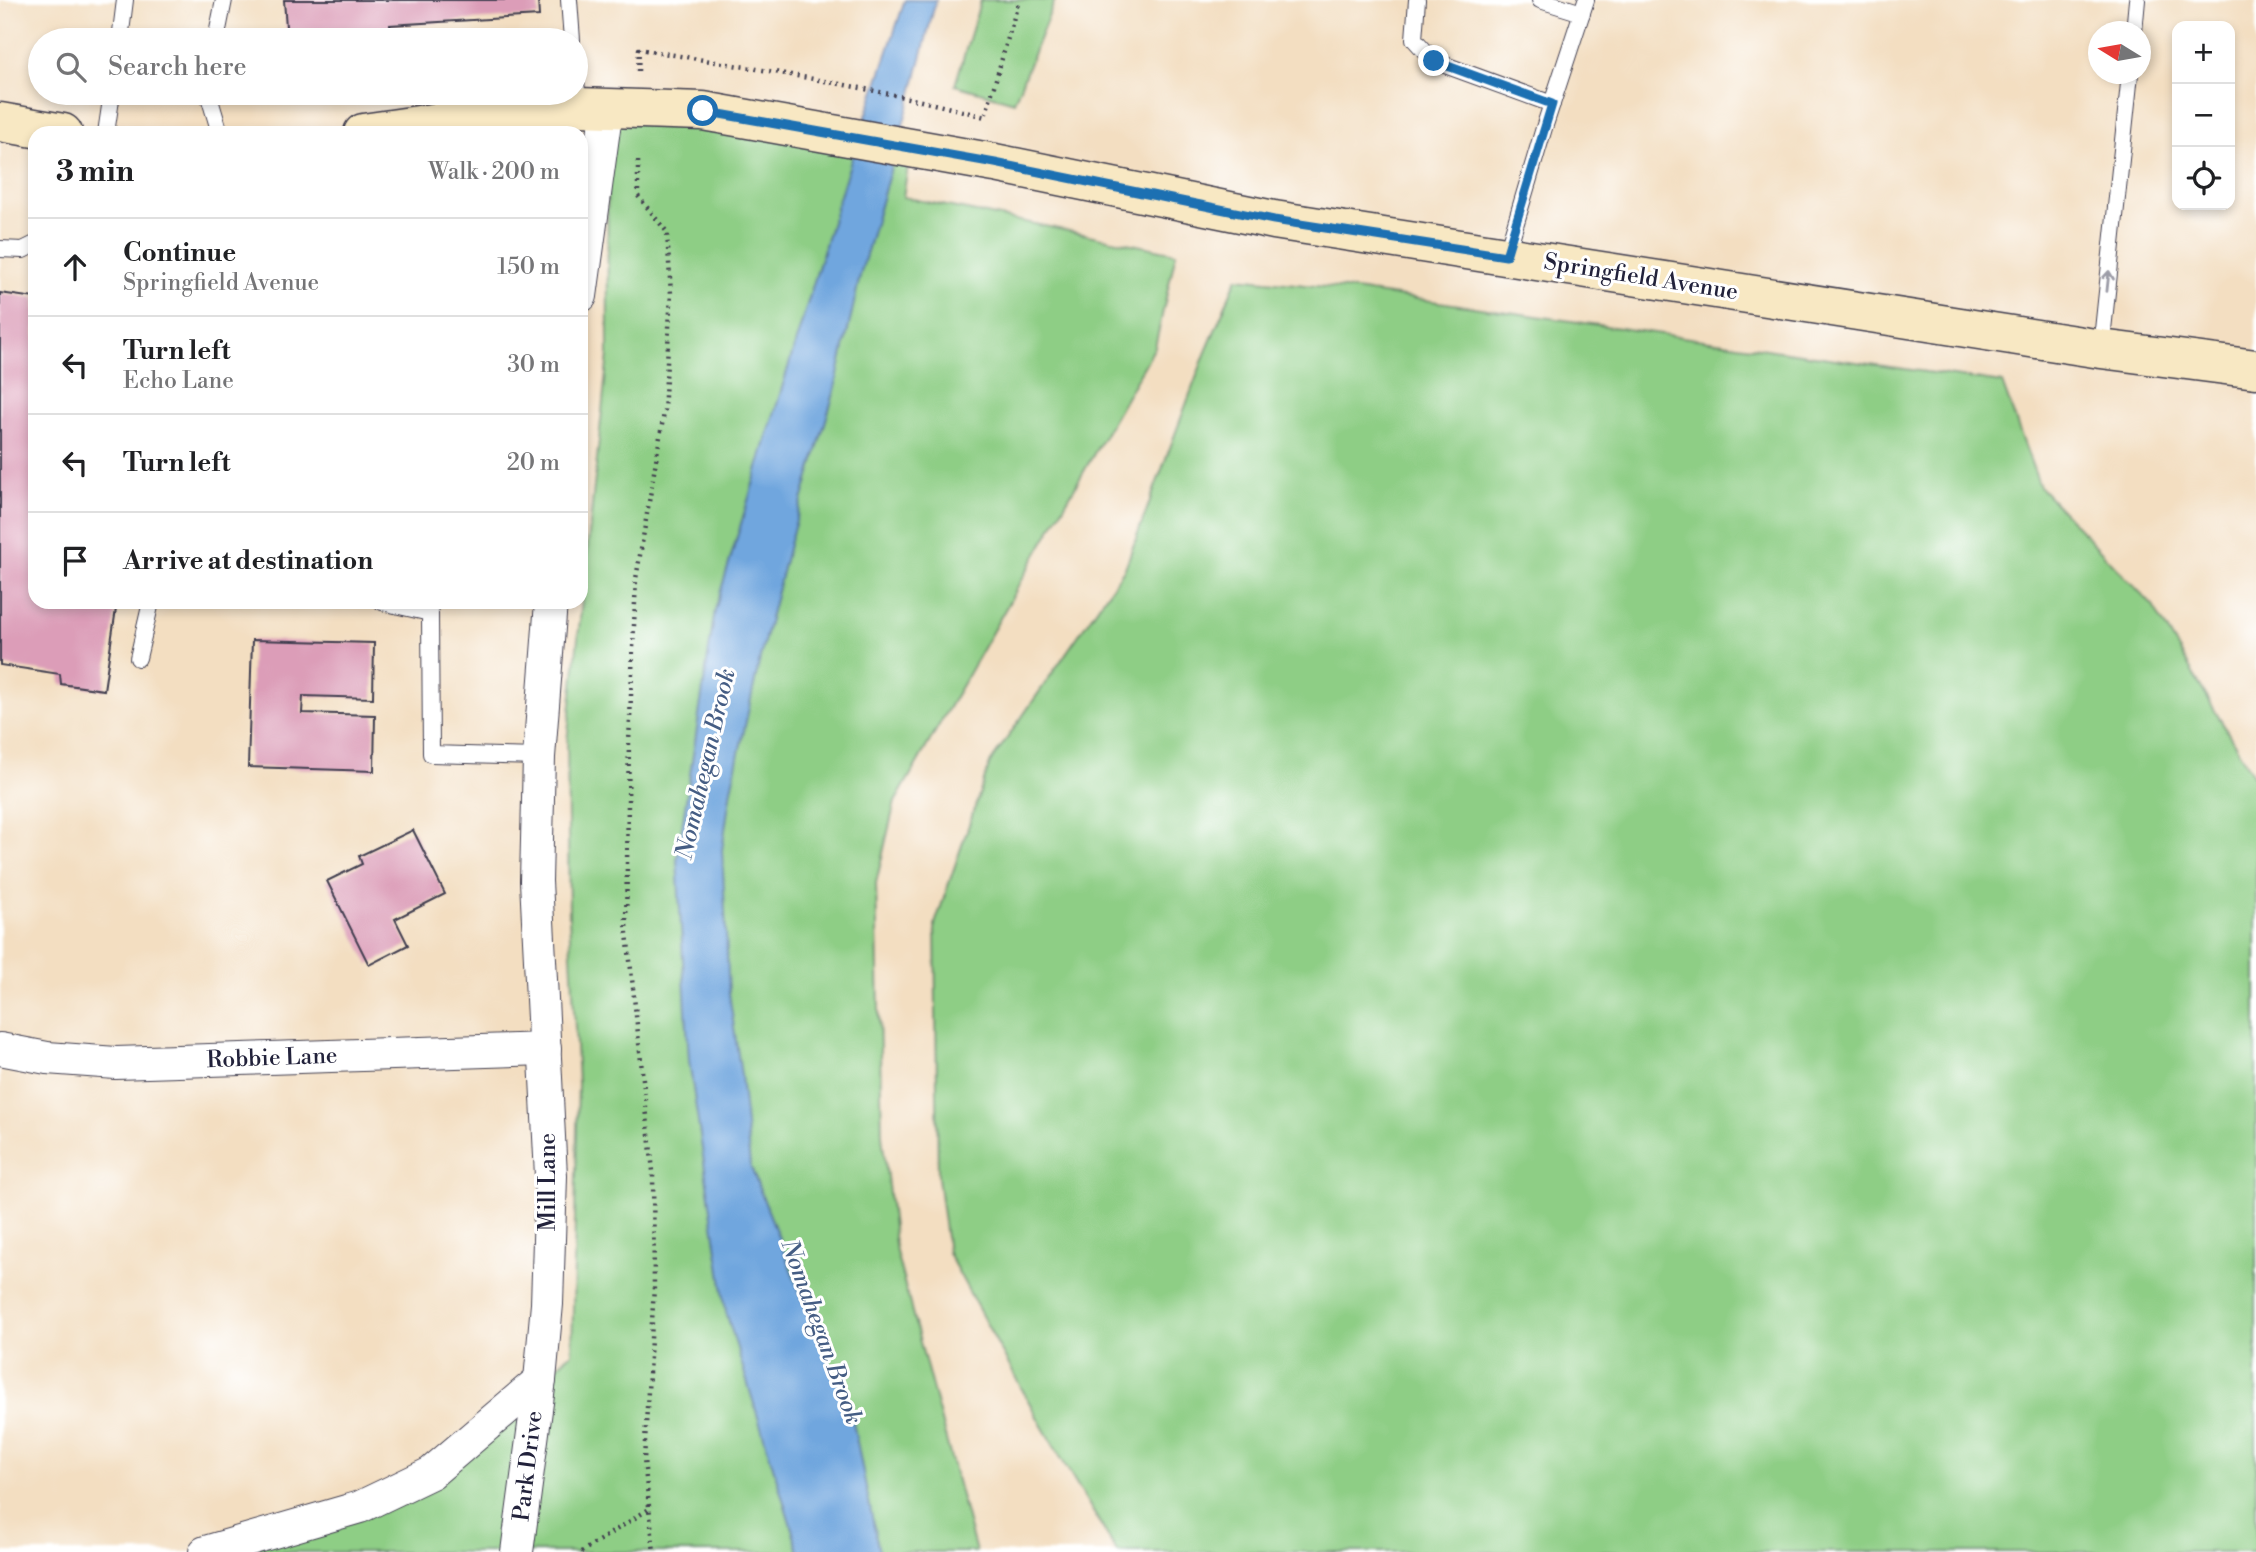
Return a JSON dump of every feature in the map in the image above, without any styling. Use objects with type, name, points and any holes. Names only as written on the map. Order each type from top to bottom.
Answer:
[{"type":"main road","name":"Springfield Avenue","points":[[588,98],[703,111],[911,148],[1274,220],[2101,349],[2256,369]]},
{"type":"main road","name":"Springfield Avenue","points":[[411,126],[547,105]]},
{"type":"main road","points":[[0,122],[28,127]]},
{"type":"street","points":[[586,126],[587,105]]},
{"type":"street","name":"Mill Lane","points":[[540,1380],[547,1304],[551,1176],[536,881],[539,757],[550,609]]},
{"type":"street","name":"Robbie Lane","points":[[0,1049],[47,1058],[116,1063],[545,1049]]},
{"type":"street","points":[[205,1552],[360,1507],[431,1474],[540,1380]]},
{"type":"street","name":"Park Drive","points":[[517,1552],[540,1380]]},
{"type":"lane","points":[[122,28],[125,0]]},
{"type":"lane","points":[[218,28],[224,0]]},
{"type":"lane","points":[[569,0],[571,28]]},
{"type":"lane","points":[[1417,0],[1414,39],[1434,61],[1552,104]]},
{"type":"lane","points":[[1506,256],[1584,7],[1540,0]]},
{"type":"lane","points":[[2135,21],[2137,0]]},
{"type":"lane","points":[[2101,349],[2129,84]]},
{"type":"lane","points":[[107,126],[110,105]]},
{"type":"lane","points":[[212,105],[218,126]]},
{"type":"lane","points":[[0,248],[23,250],[28,248]]},
{"type":"lane","points":[[138,658],[149,609]]},
{"type":"lane","points":[[413,609],[430,613],[431,754],[539,757]]},
{"type":"path","points":[[639,49],[857,86],[929,101],[985,117],[1019,0]]},
{"type":"path","points":[[638,196],[667,232],[671,294],[664,413],[636,579],[626,924],[653,1171],[654,1287],[643,1460],[654,1552]]},
{"type":"path","points":[[581,1552],[649,1509]]},
{"type":"green space","points":[[981,0],[1055,0],[1014,102],[955,85]]},
{"type":"green space","points":[[607,107],[911,148],[903,197],[1176,253],[1155,347],[895,802],[876,883],[882,1135],[896,1252],[976,1552],[205,1552],[360,1507],[540,1380],[572,1353],[578,1083],[569,918],[567,742],[581,609],[588,609],[588,543],[608,354]]},
{"type":"green space","points":[[1237,278],[1355,290],[2002,383],[2040,487],[2153,606],[2256,780],[2256,1552],[1117,1552],[1042,1426],[948,1253],[938,1178],[935,924],[990,763],[1125,568],[1205,354]]},
{"type":"water","name":"Nomahegan Brook","points":[[905,0],[936,0],[860,276],[834,393],[790,541],[761,654],[731,789],[722,850],[729,993],[750,1165],[816,1332],[851,1412],[879,1552],[799,1552],[726,1312],[689,1061],[677,860],[715,610],[844,182]]},
{"type":"building","points":[[284,0],[538,0],[539,16],[390,25],[390,28],[286,28]]},
{"type":"building","points":[[0,293],[28,297],[28,609],[116,609],[104,690],[61,684],[60,674],[0,665]]},
{"type":"building","points":[[252,640],[374,643],[373,698],[303,696],[302,713],[375,715],[374,771],[248,767]]},
{"type":"building","points":[[413,830],[445,894],[395,919],[408,945],[369,965],[327,881],[362,864],[359,856]]},
{"type":"route","points":[[703,111],[995,163],[1274,220],[1506,256],[1552,104],[1434,61]]}]
